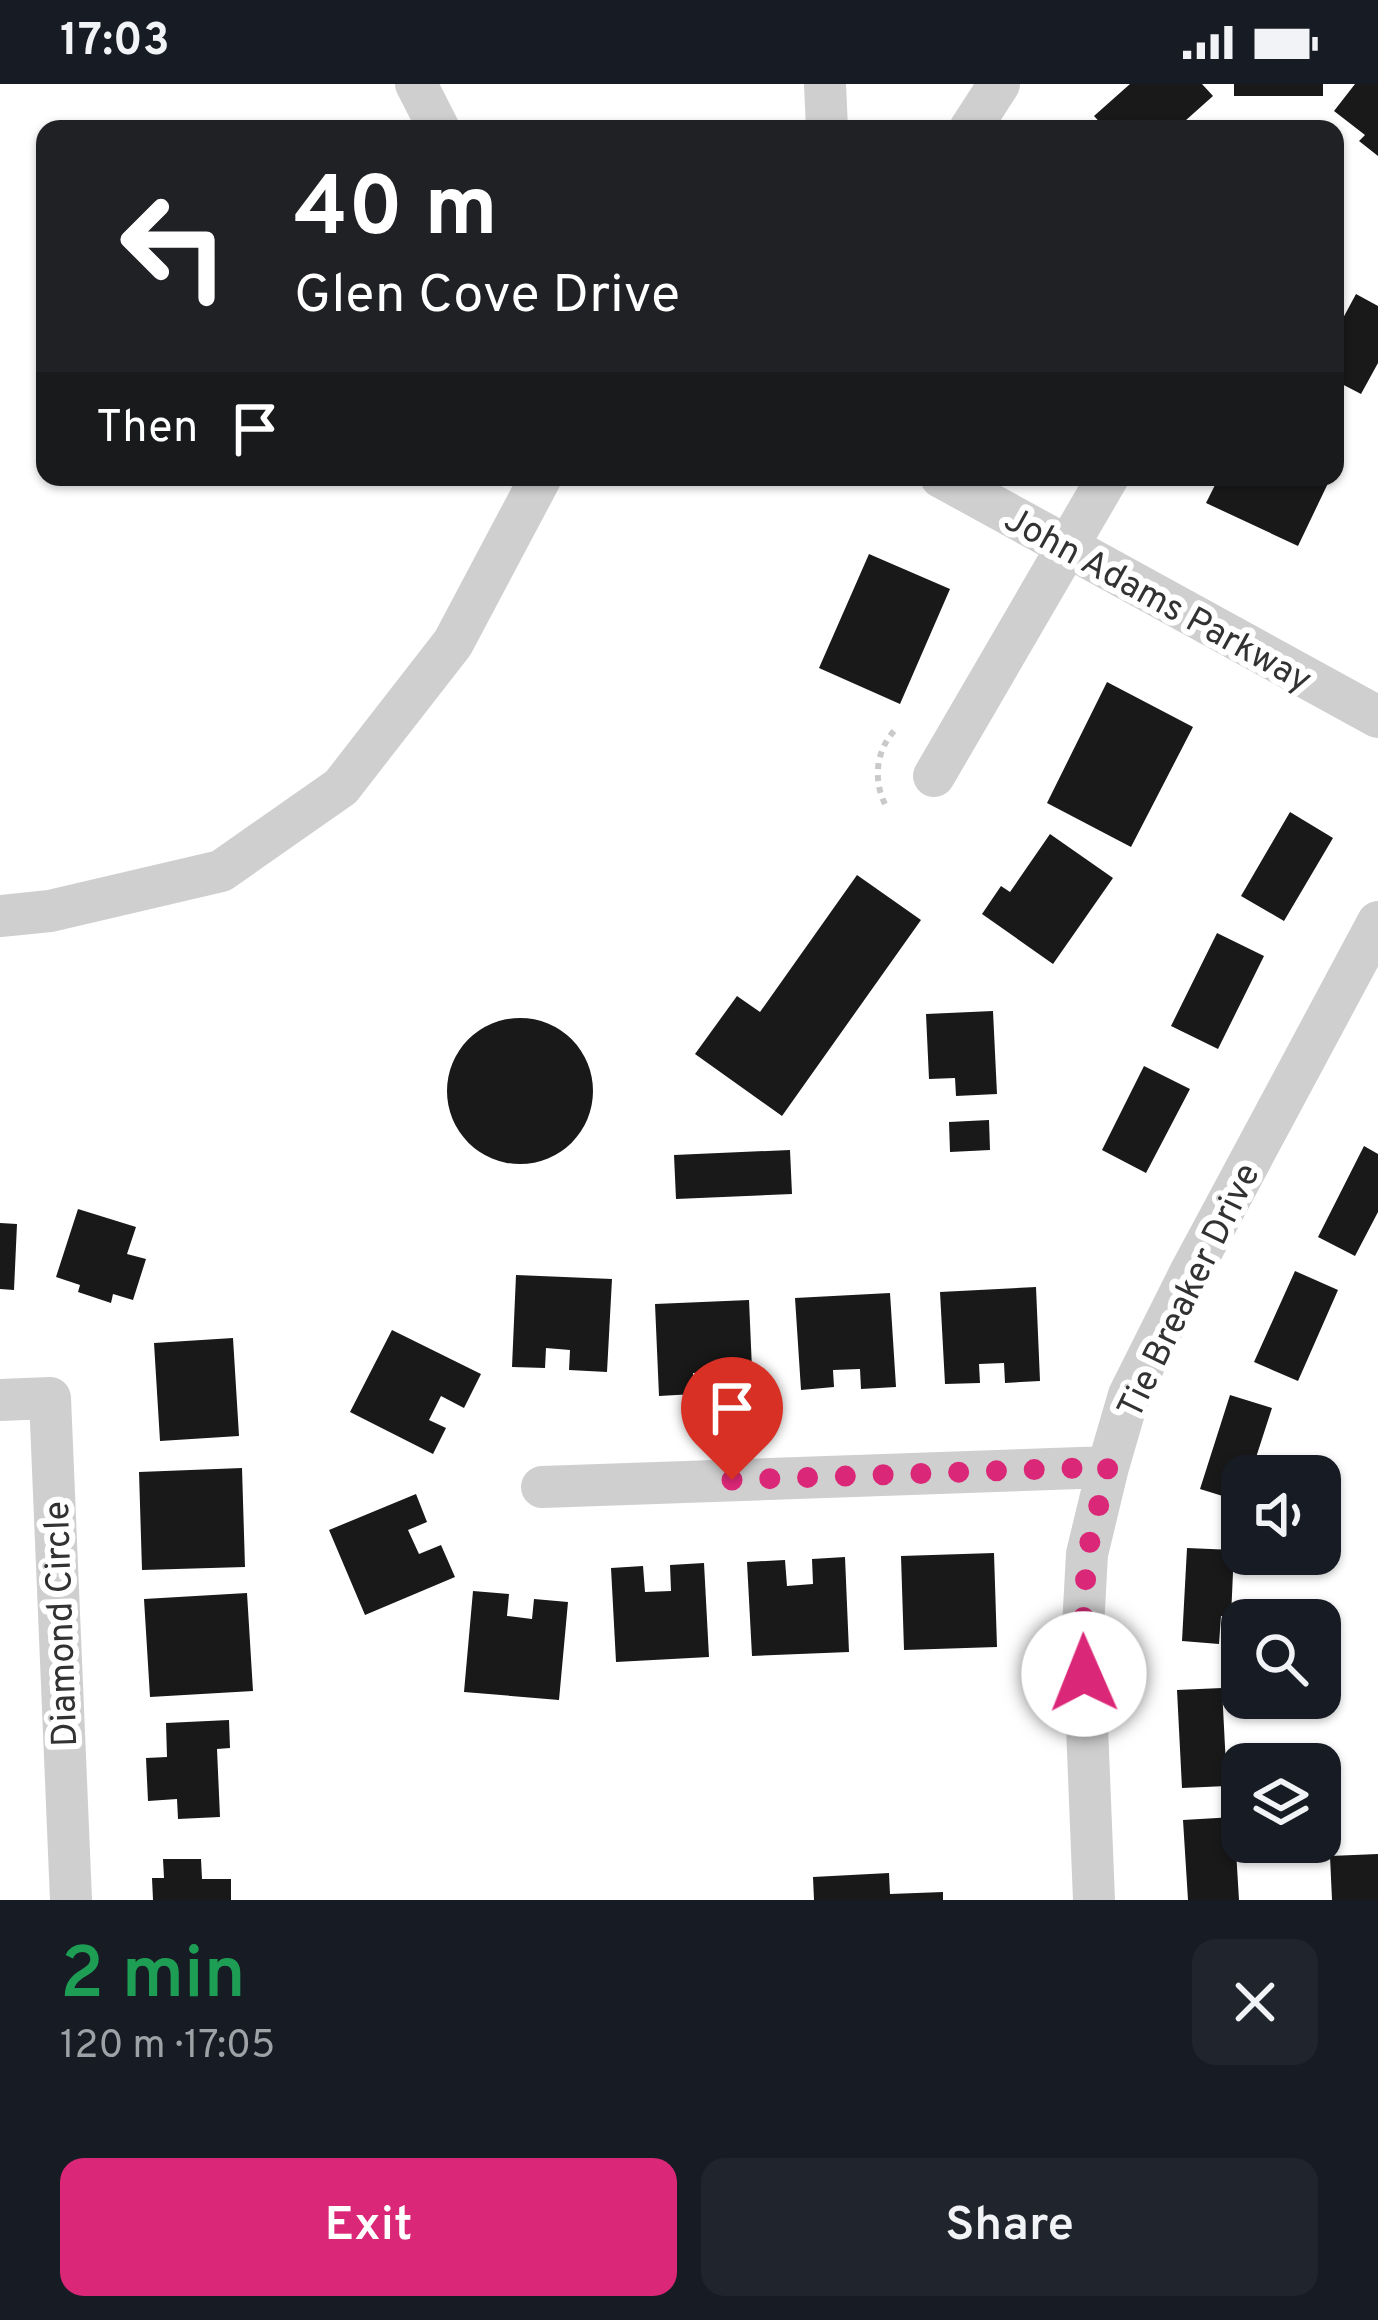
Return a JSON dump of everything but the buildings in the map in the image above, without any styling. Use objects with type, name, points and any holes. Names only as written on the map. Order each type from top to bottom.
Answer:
[{"type":"street","points":[[416,84],[434,120]]},
{"type":"street","points":[[825,84],[827,120]]},
{"type":"street","points":[[976,120],[999,84]]},
{"type":"street","points":[[0,916],[50,911],[221,872],[341,787],[453,644],[536,486]]},
{"type":"street","name":"John Adams Parkway","points":[[957,486],[1378,717]]},
{"type":"street","points":[[934,776],[1103,486]]},
{"type":"street","name":"Tie Breaker Drive","points":[[1094,1900],[1083,1627],[1087,1554],[1108,1467],[1129,1395],[1378,922]]},
{"type":"street","name":"Diamond Circle","points":[[0,1400],[50,1397],[71,1900]]},
{"type":"street","points":[[542,1487],[1108,1467]]},
{"type":"path","points":[[885,804],[878,765],[884,742],[894,730]]},
{"type":"route","points":[[732,1480],[1108,1467],[1087,1554],[1084,1674]]}]
